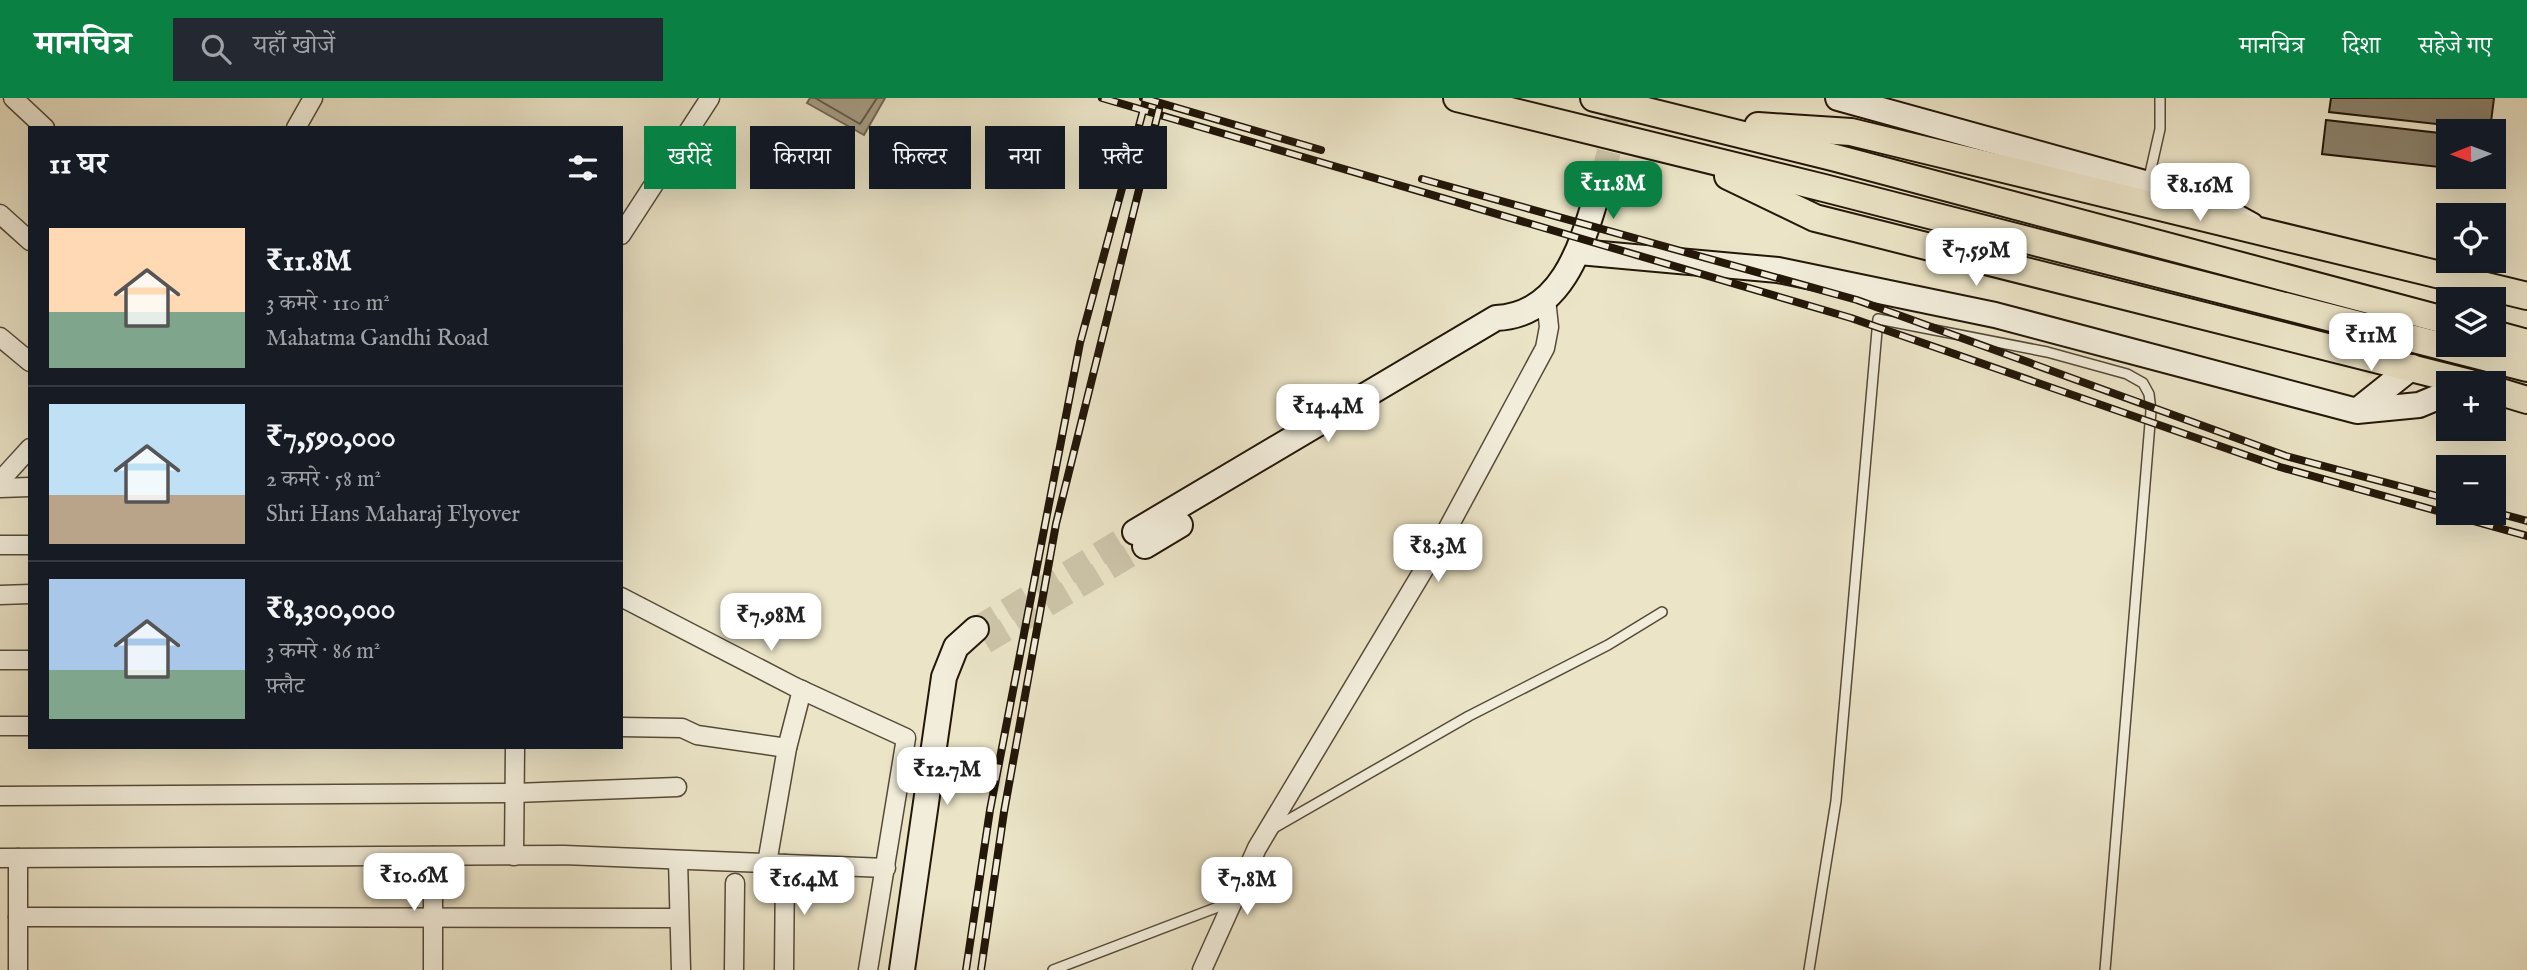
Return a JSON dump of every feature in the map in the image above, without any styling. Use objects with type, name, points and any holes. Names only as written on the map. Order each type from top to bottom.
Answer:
[{"type":"main road","points":[[1457,98],[1825,188],[2527,368]]},
{"type":"main road","points":[[1594,98],[1832,157],[2436,318]]},
{"type":"main road","points":[[1687,121],[1851,132],[2527,296]]},
{"type":"main road","points":[[1682,153],[1815,218],[2436,374]]},
{"type":"main road","points":[[2506,337],[2527,343]]},
{"type":"main road","points":[[2506,394],[2527,400]]},
{"type":"street","points":[[13,98],[43,126]]},
{"type":"street","points":[[297,126],[313,98]]},
{"type":"street","points":[[623,231],[710,98]]},
{"type":"street","points":[[1838,98],[2211,203],[2264,232]]},
{"type":"street","points":[[1140,539],[1504,332],[1510,318],[1546,299],[1559,287],[1578,252],[1603,175]]},
{"type":"street","points":[[0,214],[28,239]]},
{"type":"street","points":[[1578,252],[1790,273],[1995,315],[2357,411],[2419,405],[2436,398]]},
{"type":"street","points":[[1202,970],[1267,832],[1441,541],[1545,348],[1549,327],[1546,299]]},
{"type":"street","points":[[0,337],[28,360]]},
{"type":"street","points":[[2357,411],[2412,368]]},
{"type":"street","points":[[0,481],[28,450]]},
{"type":"street","points":[[0,488],[28,487]]},
{"type":"street","points":[[0,545],[28,545]]},
{"type":"street","points":[[0,595],[28,594]]},
{"type":"street","points":[[623,598],[802,690],[906,738],[868,970]]},
{"type":"street","points":[[902,970],[940,698],[949,660],[956,647],[981,636],[962,664],[957,678],[917,970]]},
{"type":"street","points":[[0,660],[28,660]]},
{"type":"street","points":[[784,970],[776,863],[787,748],[802,690]]},
{"type":"street","points":[[0,726],[28,726]]},
{"type":"street","points":[[623,727],[682,728],[696,735],[787,748]]},
{"type":"street","points":[[514,856],[515,749]]},
{"type":"street","points":[[0,796],[515,793],[677,787]]},
{"type":"street","points":[[433,856],[433,970]]},
{"type":"street","points":[[18,970],[18,917],[9,858],[514,856],[886,868]]},
{"type":"street","points":[[678,860],[681,970]]},
{"type":"street","points":[[734,970],[735,883]]},
{"type":"street","points":[[18,917],[680,918]]},
{"type":"lane","points":[[2147,184],[2160,129],[2160,98]]},
{"type":"lane","points":[[1809,970],[1836,801],[1878,319],[2047,352],[2127,374],[2143,383],[2149,394],[2151,411],[2105,970]]},
{"type":"lane","points":[[1267,832],[1469,716],[1608,645],[1662,612]]},
{"type":"lane","points":[[1053,970],[1233,902]]},
{"type":"water","points":[[810,98],[885,98],[864,135],[855,130],[855,126],[848,126],[807,103]]},
{"type":"building","points":[[2331,98],[2494,98],[2491,119],[2436,119],[2436,124],[2329,112]]},
{"type":"building","points":[[2326,120],[2436,133],[2436,167],[2322,154]]},
{"type":"tunnel","points":[[1603,175],[1622,98]]},
{"type":"tunnel","points":[[976,629],[1135,532]]},
{"type":"tunnel","points":[[985,642],[1145,546]]},
{"type":"railway","points":[[1102,98],[1851,318],[2280,467],[2527,536]]},
{"type":"railway","points":[[1143,98],[1321,150]]},
{"type":"railway","points":[[966,970],[990,810],[1080,343],[1146,100]]},
{"type":"railway","points":[[981,970],[1004,812],[1056,524],[1160,105]]},
{"type":"railway","points":[[1422,179],[1857,300],[2286,456],[2436,496]]},
{"type":"railway","points":[[2506,515],[2527,521]]}]
